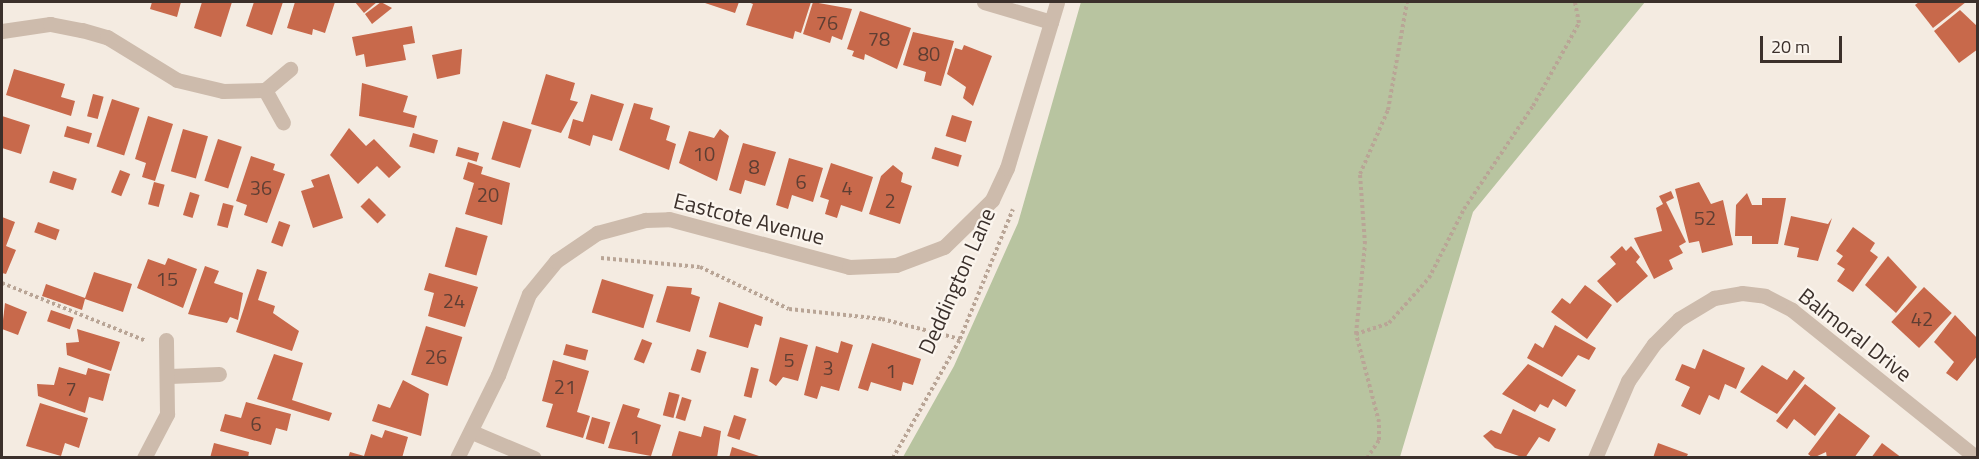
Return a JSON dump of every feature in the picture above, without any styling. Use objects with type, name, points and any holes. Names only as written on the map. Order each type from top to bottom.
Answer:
[{"type":"street","points":[[984,2],[1051,22]]},
{"type":"street","name":"Deddington Lane","points":[[944,247],[992,200],[1057,2]]},
{"type":"street","points":[[2,31],[50,24],[82,30],[107,38],[177,80],[223,91],[265,90],[290,69]]},
{"type":"street","points":[[265,90],[283,122]]},
{"type":"street","name":"Eastcote Avenue","points":[[457,458],[472,432],[529,294],[556,261],[597,233],[645,220],[669,219],[849,267],[896,265],[944,247]]},
{"type":"street","name":"Balmoral Drive","points":[[1595,458],[1628,381],[1654,344],[1679,319],[1714,298],[1742,293],[1765,296],[1792,310],[1977,458]]},
{"type":"street","points":[[144,458],[168,414],[170,376],[167,346]]},
{"type":"street","points":[[170,376],[219,374]]},
{"type":"street","points":[[472,432],[534,458]]},
{"type":"path","points":[[1367,458],[1379,440],[1379,422],[1356,334],[1365,244],[1360,174],[1388,110],[1407,2]]},
{"type":"path","points":[[1356,334],[1389,323],[1429,278],[1464,209],[1533,106],[1579,23],[1575,2]]},
{"type":"path","name":"Deddington Lane","points":[[893,458],[960,339],[1016,203]]},
{"type":"path","points":[[597,258],[700,267],[789,309],[882,319],[960,339]]},
{"type":"path","points":[[2,283],[167,346]]},
{"type":"green space","points":[[1081,2],[1645,2],[1473,212],[1400,457],[903,457],[954,366],[1018,223]]},
{"type":"building","points":[[152,2],[181,2],[177,17],[150,9]]},
{"type":"building","points":[[202,2],[232,2],[221,37],[194,28]]},
{"type":"building","points":[[254,2],[283,2],[272,35],[246,26]]},
{"type":"building","points":[[295,2],[335,2],[325,33],[313,29],[312,35],[287,28]]},
{"type":"building","points":[[355,2],[377,2],[364,13]]},
{"type":"building","points":[[381,2],[392,8],[372,24],[365,14]]},
{"type":"building","points":[[702,2],[739,2],[735,13]]},
{"type":"building","points":[[748,2],[811,2],[801,33],[795,31],[793,39],[746,25],[753,4]]},
{"type":"building","points":[[813,2],[852,9],[842,40],[832,36],[830,43],[803,34]]},
{"type":"building","points":[[1919,2],[1966,2],[1933,28],[1915,5]]},
{"type":"building","points":[[1960,10],[1978,27],[1978,49],[1959,63],[1934,31]]},
{"type":"building","points":[[860,11],[911,28],[897,69],[865,54],[864,60],[852,56],[854,51],[847,49]]},
{"type":"building","points":[[412,26],[415,43],[403,45],[406,60],[366,67],[364,54],[356,56],[352,37]]},
{"type":"building","points":[[913,32],[954,41],[941,86],[924,81],[926,72],[903,65]]},
{"type":"building","points":[[964,45],[992,56],[973,106],[963,98],[966,87],[947,74],[955,48],[962,50]]},
{"type":"building","points":[[462,49],[460,74],[437,79],[432,55]]},
{"type":"building","points":[[14,69],[65,84],[61,97],[75,101],[71,116],[6,95]]},
{"type":"building","points":[[546,74],[575,83],[570,100],[578,102],[561,133],[531,124]]},
{"type":"building","points":[[362,83],[408,96],[403,112],[417,116],[414,128],[359,116]]},
{"type":"building","points":[[93,94],[104,97],[98,119],[87,116]]},
{"type":"building","points":[[591,94],[624,104],[612,141],[593,135],[590,146],[568,138],[573,119],[583,122]]},
{"type":"building","points":[[112,99],[140,108],[124,156],[97,147]]},
{"type":"building","points":[[634,103],[653,108],[650,119],[670,126],[666,140],[676,144],[669,170],[619,150]]},
{"type":"building","points":[[952,115],[972,121],[966,142],[946,136]]},
{"type":"building","points":[[2,116],[30,125],[21,154],[2,148]]},
{"type":"building","points":[[148,116],[173,124],[155,181],[142,177],[146,163],[135,159]]},
{"type":"building","points":[[503,121],[532,130],[520,168],[491,159]]},
{"type":"building","points":[[67,126],[92,133],[89,144],[64,137]]},
{"type":"building","points":[[349,128],[366,146],[374,139],[401,167],[389,178],[377,166],[358,184],[330,155]]},
{"type":"building","points":[[183,129],[208,136],[196,178],[171,171]]},
{"type":"building","points":[[720,129],[729,136],[717,181],[679,163],[689,131],[714,138]]},
{"type":"building","points":[[413,133],[438,140],[434,154],[409,146]]},
{"type":"building","points":[[218,139],[242,147],[228,189],[204,181]]},
{"type":"building","points":[[743,143],[776,152],[765,186],[745,180],[741,194],[729,190]]},
{"type":"building","points":[[458,147],[479,153],[477,162],[456,156]]},
{"type":"building","points":[[935,147],[962,155],[958,167],[931,158]]},
{"type":"building","points":[[251,156],[275,164],[273,170],[285,174],[267,223],[244,215],[247,205],[236,201]]},
{"type":"building","points":[[789,158],[823,168],[813,202],[792,195],[788,209],[776,205]]},
{"type":"building","points":[[468,162],[483,167],[481,174],[510,183],[502,225],[465,214],[474,183],[463,179]]},
{"type":"building","points":[[831,163],[873,177],[862,212],[841,205],[837,218],[825,214],[829,200],[820,197]]},
{"type":"building","points":[[893,165],[903,173],[901,182],[912,186],[900,224],[869,214],[881,176]]},
{"type":"building","points":[[120,170],[130,174],[121,196],[111,192]]},
{"type":"building","points":[[53,171],[77,179],[73,190],[49,182]]},
{"type":"building","points":[[329,174],[343,218],[313,228],[301,191],[314,187],[311,180]]},
{"type":"building","points":[[154,182],[165,185],[159,207],[148,204]]},
{"type":"building","points":[[1699,182],[1711,204],[1723,200],[1733,245],[1702,253],[1699,241],[1689,243],[1675,189]]},
{"type":"building","points":[[1671,191],[1674,198],[1666,202],[1686,242],[1679,246],[1683,253],[1669,260],[1673,269],[1654,279],[1634,238],[1662,231],[1656,208],[1663,204],[1659,196]]},
{"type":"building","points":[[190,192],[200,195],[193,218],[183,215]]},
{"type":"building","points":[[1747,193],[1752,205],[1762,205],[1762,198],[1786,198],[1778,244],[1752,244],[1752,236],[1735,236],[1736,205]]},
{"type":"building","points":[[369,198],[386,215],[377,223],[361,206]]},
{"type":"building","points":[[223,203],[234,206],[228,228],[217,225]]},
{"type":"building","points":[[1791,216],[1828,224],[1832,218],[1818,261],[1797,257],[1799,248],[1784,245]]},
{"type":"building","points":[[2,217],[15,222],[6,246],[16,250],[6,274],[2,273]]},
{"type":"building","points":[[279,221],[290,225],[282,247],[271,243]]},
{"type":"building","points":[[38,222],[60,230],[56,240],[34,232]]},
{"type":"building","points":[[456,227],[488,236],[476,276],[445,266]]},
{"type":"building","points":[[1853,227],[1875,243],[1870,251],[1878,257],[1853,292],[1837,281],[1845,269],[1837,264],[1843,256],[1836,251]]},
{"type":"building","points":[[1622,246],[1626,251],[1631,246],[1640,257],[1636,262],[1648,276],[1617,303],[1597,281],[1616,264],[1610,257]]},
{"type":"building","points":[[1888,256],[1917,287],[1896,313],[1865,285]]},
{"type":"building","points":[[168,258],[197,269],[183,308],[137,288],[148,259],[165,265]]},
{"type":"building","points":[[205,266],[219,271],[214,283],[243,293],[238,320],[230,317],[227,323],[188,314]]},
{"type":"building","points":[[257,269],[267,272],[258,300],[275,306],[273,313],[299,331],[292,351],[236,332]]},
{"type":"building","points":[[94,272],[132,284],[123,312],[85,299],[82,310],[42,296],[46,284],[85,298]]},
{"type":"building","points":[[429,273],[478,287],[465,327],[428,316],[434,293],[424,290]]},
{"type":"building","points":[[602,279],[654,295],[643,328],[592,312]]},
{"type":"building","points":[[1585,285],[1612,305],[1587,339],[1551,312],[1562,298],[1570,304]]},
{"type":"building","points":[[667,286],[692,288],[691,294],[700,297],[690,332],[656,322]]},
{"type":"building","points":[[1924,287],[1952,313],[1919,348],[1891,322]]},
{"type":"building","points":[[719,302],[763,317],[761,326],[755,324],[748,348],[709,337]]},
{"type":"building","points":[[5,303],[27,312],[18,335],[2,329]]},
{"type":"building","points":[[51,310],[74,318],[70,329],[47,321]]},
{"type":"building","points":[[1955,315],[1978,339],[1978,355],[1957,381],[1946,373],[1954,362],[1934,342]]},
{"type":"building","points":[[1555,325],[1596,348],[1589,360],[1578,355],[1562,377],[1527,358],[1535,343],[1543,348]]},
{"type":"building","points":[[426,326],[462,337],[447,386],[411,375]]},
{"type":"building","points":[[77,329],[120,342],[111,371],[67,355],[66,343],[79,342]]},
{"type":"building","points":[[780,337],[808,345],[798,381],[783,377],[776,386],[769,381]]},
{"type":"building","points":[[642,339],[652,343],[644,364],[634,359]]},
{"type":"building","points":[[841,341],[853,345],[839,391],[821,386],[817,399],[804,395],[816,346],[838,353]]},
{"type":"building","points":[[872,343],[921,359],[913,385],[903,382],[901,391],[871,382],[868,391],[858,388]]},
{"type":"building","points":[[566,344],[588,350],[585,361],[563,355]]},
{"type":"building","points":[[697,349],[707,352],[700,373],[691,370]]},
{"type":"building","points":[[1703,349],[1745,368],[1736,389],[1725,384],[1719,400],[1709,395],[1700,415],[1681,406],[1690,387],[1675,380],[1682,364],[1695,369]]},
{"type":"building","points":[[274,354],[303,363],[292,400],[332,413],[329,421],[257,399]]},
{"type":"building","points":[[553,360],[589,371],[577,412],[590,416],[583,438],[546,427],[553,404],[542,401]]},
{"type":"building","points":[[1528,364],[1576,390],[1566,407],[1553,399],[1548,408],[1540,404],[1535,412],[1502,394]]},
{"type":"building","points":[[1762,365],[1787,380],[1794,370],[1805,378],[1777,414],[1740,392]]},
{"type":"building","points":[[59,367],[86,375],[88,368],[110,374],[103,401],[89,397],[85,413],[38,396],[37,384],[54,385]]},
{"type":"building","points":[[751,367],[759,369],[752,398],[744,396]]},
{"type":"building","points":[[403,380],[429,394],[421,436],[372,421],[378,404],[390,408]]},
{"type":"building","points":[[1805,384],[1836,408],[1815,436],[1794,419],[1787,429],[1776,421]]},
{"type":"building","points":[[669,392],[680,395],[673,418],[663,415]]},
{"type":"building","points":[[682,397],[692,400],[685,421],[676,418]]},
{"type":"building","points":[[246,402],[291,414],[287,431],[276,428],[271,445],[220,431],[225,414],[241,418]]},
{"type":"building","points":[[40,403],[88,418],[79,448],[65,443],[61,456],[26,446]]},
{"type":"building","points":[[623,404],[640,409],[637,417],[661,425],[651,456],[608,448]]},
{"type":"building","points":[[1513,409],[1556,429],[1549,442],[1539,437],[1525,458],[1495,448],[1483,436],[1491,430],[1501,434]]},
{"type":"building","points":[[1839,413],[1870,436],[1854,458],[1827,458],[1826,452],[1813,458],[1808,454]]},
{"type":"building","points":[[734,415],[746,419],[740,440],[727,436]]},
{"type":"building","points":[[592,417],[610,422],[604,444],[586,439]]},
{"type":"building","points":[[704,426],[721,431],[717,458],[671,458],[679,431],[701,437]]},
{"type":"building","points":[[385,430],[408,437],[402,458],[348,458],[350,452],[364,456],[371,434],[382,438]]},
{"type":"building","points":[[214,443],[249,452],[248,458],[210,458]]},
{"type":"building","points":[[1658,443],[1688,454],[1686,458],[1653,458]]},
{"type":"building","points":[[1882,443],[1902,458],[1871,458]]},
{"type":"building","points":[[732,447],[762,457],[762,458],[729,458]]}]
